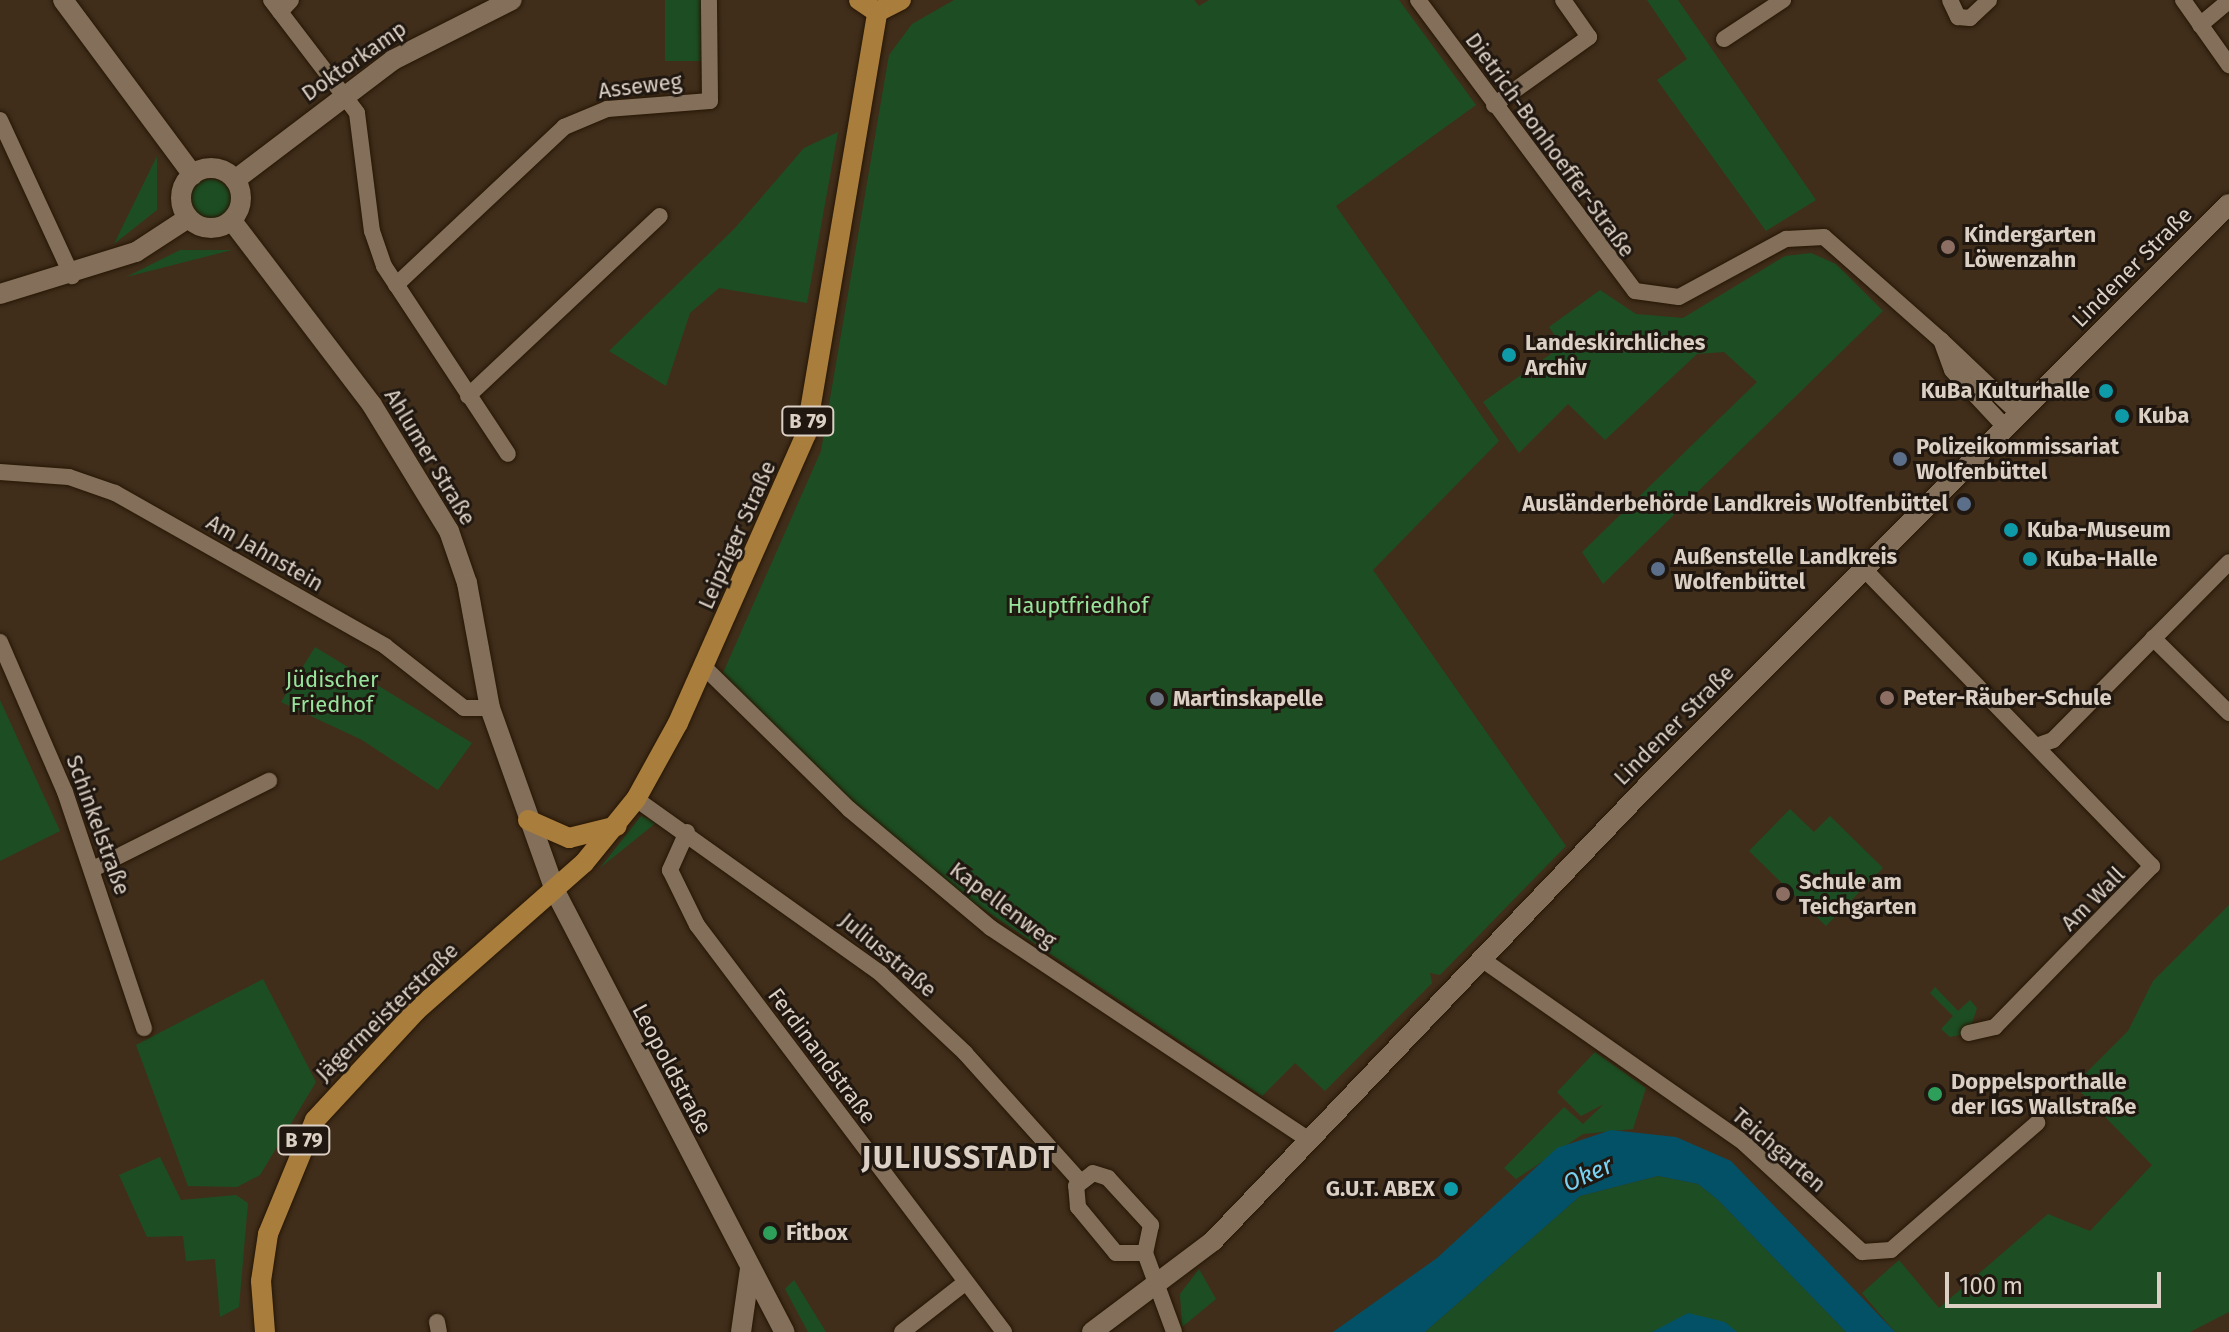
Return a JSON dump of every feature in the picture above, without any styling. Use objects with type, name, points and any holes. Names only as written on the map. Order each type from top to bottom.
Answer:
[{"type":"main road","points":[[63,0],[193,175]]},
{"type":"main road","name":"Doktorkamp","points":[[235,180],[345,96],[427,40],[512,0]]},
{"type":"main road","points":[[859,0],[877,12],[901,0]]},
{"type":"main road","name":"Leipziger Straße","points":[[555,891],[617,826],[636,799],[704,667],[806,434],[877,12]]},
{"type":"main road","points":[[218,169],[235,180],[241,201],[232,221],[206,228],[188,218],[181,195],[193,175],[218,169]]},
{"type":"main road","name":"Lindener Straße","points":[[1092,1332],[1213,1241],[1480,958],[2229,204]]},
{"type":"main road","points":[[0,294],[72,276],[136,252],[188,218]]},
{"type":"main road","name":"Ahlumer Straße","points":[[232,221],[341,362],[441,516],[467,583],[490,708],[555,891]]},
{"type":"main road","points":[[528,820],[569,838],[617,826]]},
{"type":"main road","name":"Leopoldstraße","points":[[555,891],[785,1332]]},
{"type":"main road","name":"Jägermeisterstraße","points":[[265,1332],[261,1281],[268,1234],[315,1120],[383,1042],[555,891]]},
{"type":"main road","points":[[741,1332],[750,1269]]},
{"type":"street","name":"Asseweg","points":[[396,285],[564,127],[607,109],[710,101],[709,0]]},
{"type":"street","name":"Dietrich-Bonhoeffer-Straße","points":[[1418,0],[1635,291],[1679,297],[1786,239],[1824,237],[1941,340],[2012,421]]},
{"type":"street","points":[[1494,105],[1589,37],[1563,0]]},
{"type":"street","points":[[1724,39],[1783,0]]},
{"type":"street","points":[[1950,0],[1958,17],[1970,18],[1989,0]]},
{"type":"street","points":[[2183,0],[2229,65]]},
{"type":"street","points":[[2200,25],[2229,1]]},
{"type":"street","points":[[281,4],[345,96],[363,131],[376,250],[508,454]]},
{"type":"street","points":[[0,120],[72,276]]},
{"type":"street","points":[[468,396],[660,216]]},
{"type":"street","name":"Am Jahnstein","points":[[0,472],[69,477],[115,493],[385,646],[464,708],[490,708]]},
{"type":"street","points":[[1864,569],[2036,746],[2053,740],[2229,562]]},
{"type":"street","points":[[2153,638],[2229,713]]},
{"type":"street","name":"Schinkelstraße","points":[[0,642],[93,869],[144,1028]]},
{"type":"street","name":"Kapellenweg","points":[[704,667],[849,809],[991,928],[1307,1139]]},
{"type":"street","name":"Am Wall","points":[[1969,1033],[1995,1027],[2152,866],[2036,746]]},
{"type":"street","points":[[93,869],[269,781]]},
{"type":"street","name":"Juliusstraße","points":[[636,799],[687,832],[881,974],[965,1053],[1079,1180]]},
{"type":"street","name":"Ferdinandstraße","points":[[687,832],[672,861],[674,882],[697,925],[1004,1332]]},
{"type":"street","name":"Teichgarten","points":[[1480,958],[1744,1143],[1862,1252],[1891,1250],[2037,1123]]},
{"type":"street","points":[[1145,1253],[1116,1253],[1078,1207],[1079,1180],[1093,1173],[1108,1178],[1151,1225],[1145,1253],[1174,1332]]},
{"type":"street","points":[[902,1332],[966,1282]]},
{"type":"green space","points":[[665,0],[709,0],[709,61],[665,61]]},
{"type":"green space","name":"Hauptfriedhof","points":[[954,0],[1194,0],[1199,6],[1209,0],[1399,0],[1476,105],[1336,206],[1499,441],[1373,570],[1566,846],[1440,975],[1430,973],[1432,983],[1325,1091],[1295,1063],[1262,1096],[970,900],[853,806],[723,673],[821,451],[889,55],[912,24]]},
{"type":"green space","points":[[1647,0],[1678,0],[1816,200],[1766,231],[1657,80],[1687,59]]},
{"type":"green space","points":[[838,132],[807,303],[719,288],[690,313],[666,386],[609,351],[735,228],[804,148]]},
{"type":"green space","points":[[157,156],[157,210],[114,244]]},
{"type":"green space","points":[[211,179],[226,185],[232,200],[226,215],[211,221],[196,215],[190,200],[196,185]]},
{"type":"green space","points":[[180,250],[232,250],[126,277]]},
{"type":"green space","points":[[1811,253],[1836,264],[1883,311],[1603,584],[1582,552],[1757,382],[1724,352],[1697,354],[1605,440],[1568,404],[1519,453],[1483,402],[1562,346],[1549,327],[1600,290],[1636,314],[1683,318],[1785,256]]},
{"type":"green space","name":"Jüdischer Friedhof","points":[[315,647],[472,743],[438,790],[362,740],[281,702]]},
{"type":"green space","points":[[0,700],[60,831],[0,861]]},
{"type":"green space","points":[[1790,809],[1814,832],[1830,816],[1883,868],[1826,926],[1749,851]]},
{"type":"green space","points":[[641,816],[657,822],[600,868]]},
{"type":"green space","points":[[2229,905],[2229,1312],[2190,1332],[1895,1332],[1862,1293],[1899,1260],[1939,1308],[2048,1214],[2090,1231],[2152,1165],[2074,1085],[2128,1031],[2153,981]]},
{"type":"green space","points":[[263,979],[316,1082],[260,1175],[237,1187],[188,1186],[136,1045]]},
{"type":"green space","points":[[1935,987],[1958,1011],[1970,1000],[1977,1008],[1969,1033],[1950,1037],[1941,1029],[1953,1016],[1930,993]]},
{"type":"green space","points":[[1595,1052],[1646,1088],[1633,1129],[1583,1134],[1516,1179],[1504,1168],[1564,1107],[1583,1124],[1604,1104],[1581,1116],[1557,1092]]},
{"type":"green space","points":[[160,1157],[181,1200],[236,1195],[248,1203],[239,1307],[220,1317],[215,1259],[186,1261],[183,1236],[147,1237],[119,1175]]},
{"type":"green space","points":[[1658,1176],[1698,1184],[1718,1200],[1846,1332],[1425,1332],[1580,1196]]},
{"type":"green space","points":[[1199,1269],[1216,1299],[1182,1327],[1180,1294]]},
{"type":"green space","points":[[794,1280],[826,1332],[808,1332],[785,1289]]},
{"type":"water","name":"Oker","points":[[1611,1130],[1676,1137],[1731,1161],[1895,1332],[1846,1332],[1718,1200],[1698,1184],[1658,1176],[1580,1196],[1425,1332],[1333,1332],[1437,1258],[1557,1148]]},
{"type":"water","points":[[1688,1313],[1725,1322],[1737,1332],[1652,1332]]},
{"type":"place","name":"Kindergarten Löwenzahn","points":[[1948,247]]},
{"type":"place","name":"Landeskirchliches Archiv","points":[[1509,355]]},
{"type":"place","name":"KuBa Kulturhalle","points":[[2106,391]]},
{"type":"place","name":"Kuba","points":[[2122,416]]},
{"type":"place","name":"Polizeikommissariat Wolfenbüttel","points":[[1900,459]]},
{"type":"place","name":"Ausländerbehörde Landkreis Wolfenbüttel","points":[[1964,504]]},
{"type":"place","name":"Kuba-Museum","points":[[2011,530]]},
{"type":"place","name":"Kuba-Halle","points":[[2030,559]]},
{"type":"place","name":"Außenstelle Landkreis Wolfenbüttel","points":[[1658,569]]},
{"type":"place","name":"Peter-Räuber-Schule","points":[[1887,698]]},
{"type":"place","name":"Martinskapelle","points":[[1157,699]]},
{"type":"place","name":"Schule am Teichgarten","points":[[1783,894]]},
{"type":"place","name":"Doppelsporthalle der IGS Wallstraße","points":[[1935,1094]]},
{"type":"place","name":"G.U.T. ABEX","points":[[1451,1189]]},
{"type":"place","name":"Fitbox","points":[[770,1233]]},
{"type":"district","name":"JULIUSSTADT","points":[[959,1158]]}]
